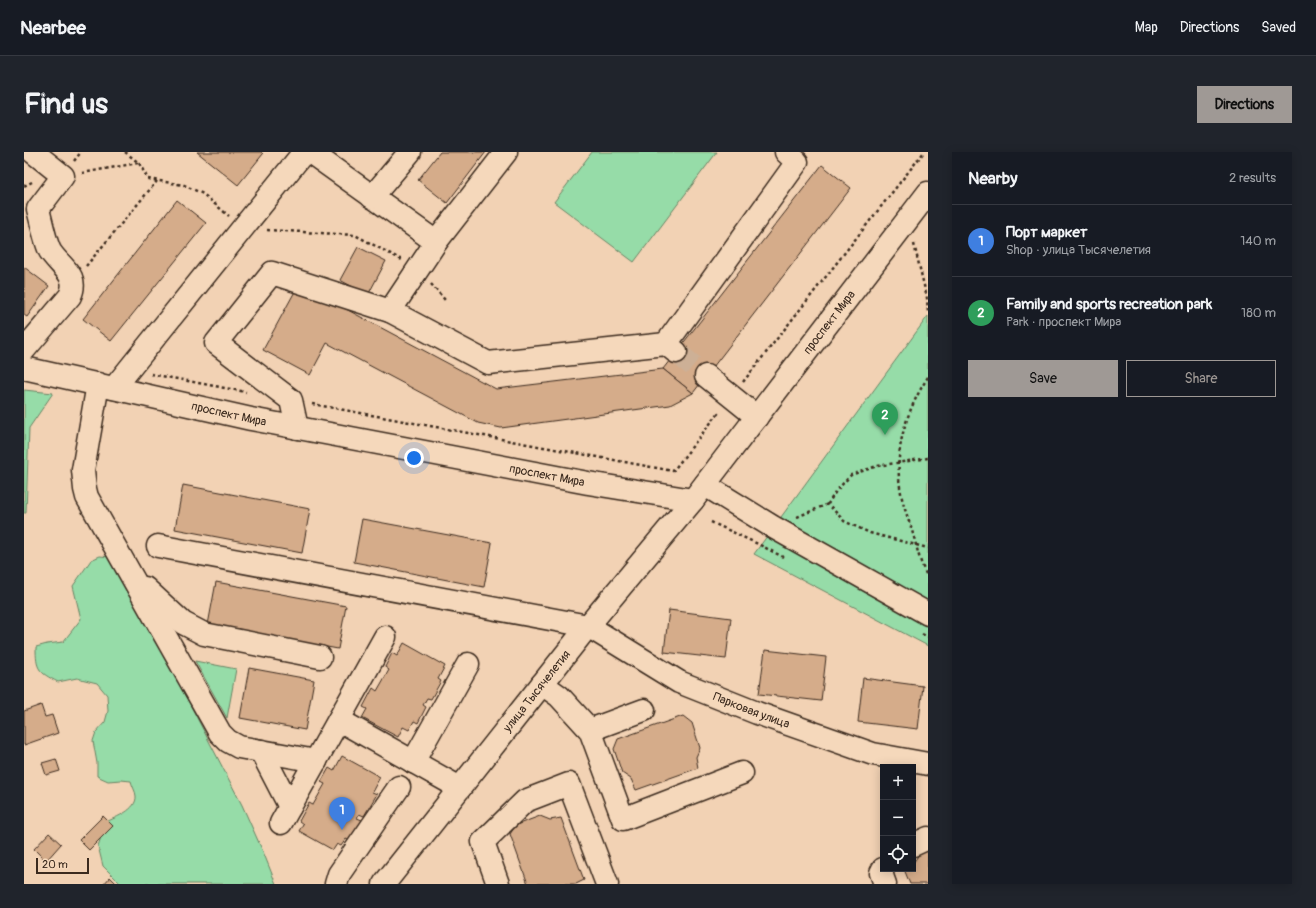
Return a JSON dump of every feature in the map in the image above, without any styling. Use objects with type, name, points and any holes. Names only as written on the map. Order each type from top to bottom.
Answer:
[{"type":"street","points":[[24,350],[70,296],[73,290],[73,282],[70,276],[50,250],[38,208],[63,176],[33,152]]},
{"type":"street","points":[[304,152],[243,228],[106,386],[83,470],[87,497],[92,507],[220,734],[228,741],[239,747],[316,761]]},
{"type":"street","points":[[310,152],[436,242]]},
{"type":"street","points":[[372,197],[410,152]]},
{"type":"street","points":[[390,311],[436,242],[506,152]]},
{"type":"street","points":[[297,428],[291,400],[216,343],[272,273],[390,311],[488,363],[671,348],[798,162],[786,152]]},
{"type":"street","name":"проспект Мира","points":[[24,368],[250,419],[588,483],[699,493],[928,193]]},
{"type":"street","points":[[706,376],[757,417]]},
{"type":"street","points":[[699,493],[773,527],[928,614]]},
{"type":"street","name":"улица Тысячелетия","points":[[384,884],[588,626],[699,493]]},
{"type":"street","points":[[158,546],[588,626]]},
{"type":"street","points":[[129,574],[183,623],[197,632],[320,657]]},
{"type":"street","name":"Парковая улица","points":[[588,626],[679,682],[693,688],[757,713],[873,754],[928,764]]},
{"type":"street","points":[[260,751],[286,815],[385,637]]},
{"type":"street","points":[[413,762],[468,664]]},
{"type":"street","points":[[542,684],[559,696],[590,730],[623,819],[742,774]]},
{"type":"street","points":[[590,730],[644,710]]},
{"type":"street","points":[[339,720],[460,788]]},
{"type":"street","points":[[498,884],[483,842],[525,801],[569,784],[607,884]]},
{"type":"street","points":[[336,884],[339,874],[399,787]]},
{"type":"street","points":[[916,844],[928,838]]},
{"type":"street","points":[[882,872],[885,884]]},
{"type":"path","points":[[63,176],[82,152]]},
{"type":"path","points":[[125,152],[139,163],[148,179],[184,186],[203,194],[243,228],[355,235],[418,268],[445,300]]},
{"type":"path","points":[[63,176],[139,163]]},
{"type":"path","points":[[73,282],[157,181]]},
{"type":"path","points":[[908,219],[927,298],[928,314]]},
{"type":"path","points":[[928,376],[908,416],[900,440],[898,463],[901,493],[928,577]]},
{"type":"path","points":[[773,527],[828,504],[836,491],[851,475],[877,466],[928,458]]},
{"type":"path","points":[[828,504],[844,520],[870,532],[928,548]]},
{"type":"green space","points":[[592,152],[717,152],[634,262],[554,202]]},
{"type":"green space","points":[[928,316],[928,646],[754,554]]},
{"type":"green space","points":[[24,390],[53,393],[29,428],[26,513],[24,513]]},
{"type":"green space","points":[[100,556],[110,557],[117,563],[242,805],[276,884],[121,884],[103,866],[98,846],[106,822],[130,809],[136,796],[131,781],[108,781],[97,776],[97,763],[93,741],[96,732],[105,722],[108,711],[107,695],[97,683],[77,678],[58,682],[46,675],[42,672],[38,665],[36,647],[63,642],[81,619],[73,586],[91,560]]},
{"type":"green space","points":[[195,661],[236,669],[227,718]]},
{"type":"building","points":[[197,152],[261,152],[263,154],[238,185]]},
{"type":"building","points":[[440,152],[486,152],[447,203],[418,180]]},
{"type":"building","points":[[822,165],[851,188],[693,393],[663,369]]},
{"type":"building","points":[[177,200],[206,223],[111,341],[83,319]]},
{"type":"building","points":[[358,247],[386,261],[368,295],[340,280]]},
{"type":"building","points":[[24,267],[49,286],[27,317],[24,315]]},
{"type":"building","points":[[299,284],[496,389],[663,369],[693,393],[670,405],[501,428],[478,423],[327,343],[310,375],[263,350]]},
{"type":"building","points":[[183,485],[310,509],[302,553],[175,529]]},
{"type":"building","points":[[362,519],[492,543],[484,587],[354,562]]},
{"type":"building","points":[[216,582],[346,606],[338,649],[208,625]]},
{"type":"building","points":[[669,610],[731,618],[726,659],[664,652]]},
{"type":"building","points":[[404,643],[445,666],[438,679],[441,681],[431,699],[427,698],[423,705],[426,707],[418,723],[414,721],[409,730],[403,727],[398,737],[362,718],[367,709],[363,707],[373,688],[377,691],[389,670],[385,667],[392,653],[397,656]]},
{"type":"building","points":[[765,650],[826,657],[821,701],[759,694]]},
{"type":"building","points":[[249,668],[314,680],[305,730],[240,718]]},
{"type":"building","points":[[863,678],[923,686],[918,729],[858,722]]},
{"type":"building","points":[[41,705],[45,717],[52,715],[58,733],[24,745],[24,711]]},
{"type":"building","points":[[683,716],[692,723],[700,748],[696,757],[698,768],[636,790],[631,779],[622,773],[614,749],[618,739]]},
{"type":"building","points":[[342,756],[380,777],[372,792],[377,794],[364,816],[359,814],[357,818],[362,820],[350,841],[346,839],[341,846],[337,844],[333,850],[299,831],[303,824],[299,821],[309,803],[313,805],[325,784],[321,782],[329,768],[334,771]]},
{"type":"building","points":[[56,759],[60,771],[46,775],[42,763]]},
{"type":"building","points":[[103,816],[113,826],[89,850],[79,840]]},
{"type":"building","points":[[540,816],[550,820],[561,818],[584,880],[576,884],[528,884],[510,834],[516,825]]},
{"type":"building","points":[[49,833],[61,844],[46,861],[34,849]]},
{"type":"building","points":[[928,850],[928,884],[910,884],[905,872],[916,872],[916,859],[920,853]]},
{"type":"building","points":[[110,877],[117,884],[104,884]]},
{"type":"tunnel","points":[[676,352],[706,376]]},
{"type":"place","name":"Family and sports recreation park","points":[[885,435]]},
{"type":"place","name":"Порт маркет","points":[[342,830]]}]
